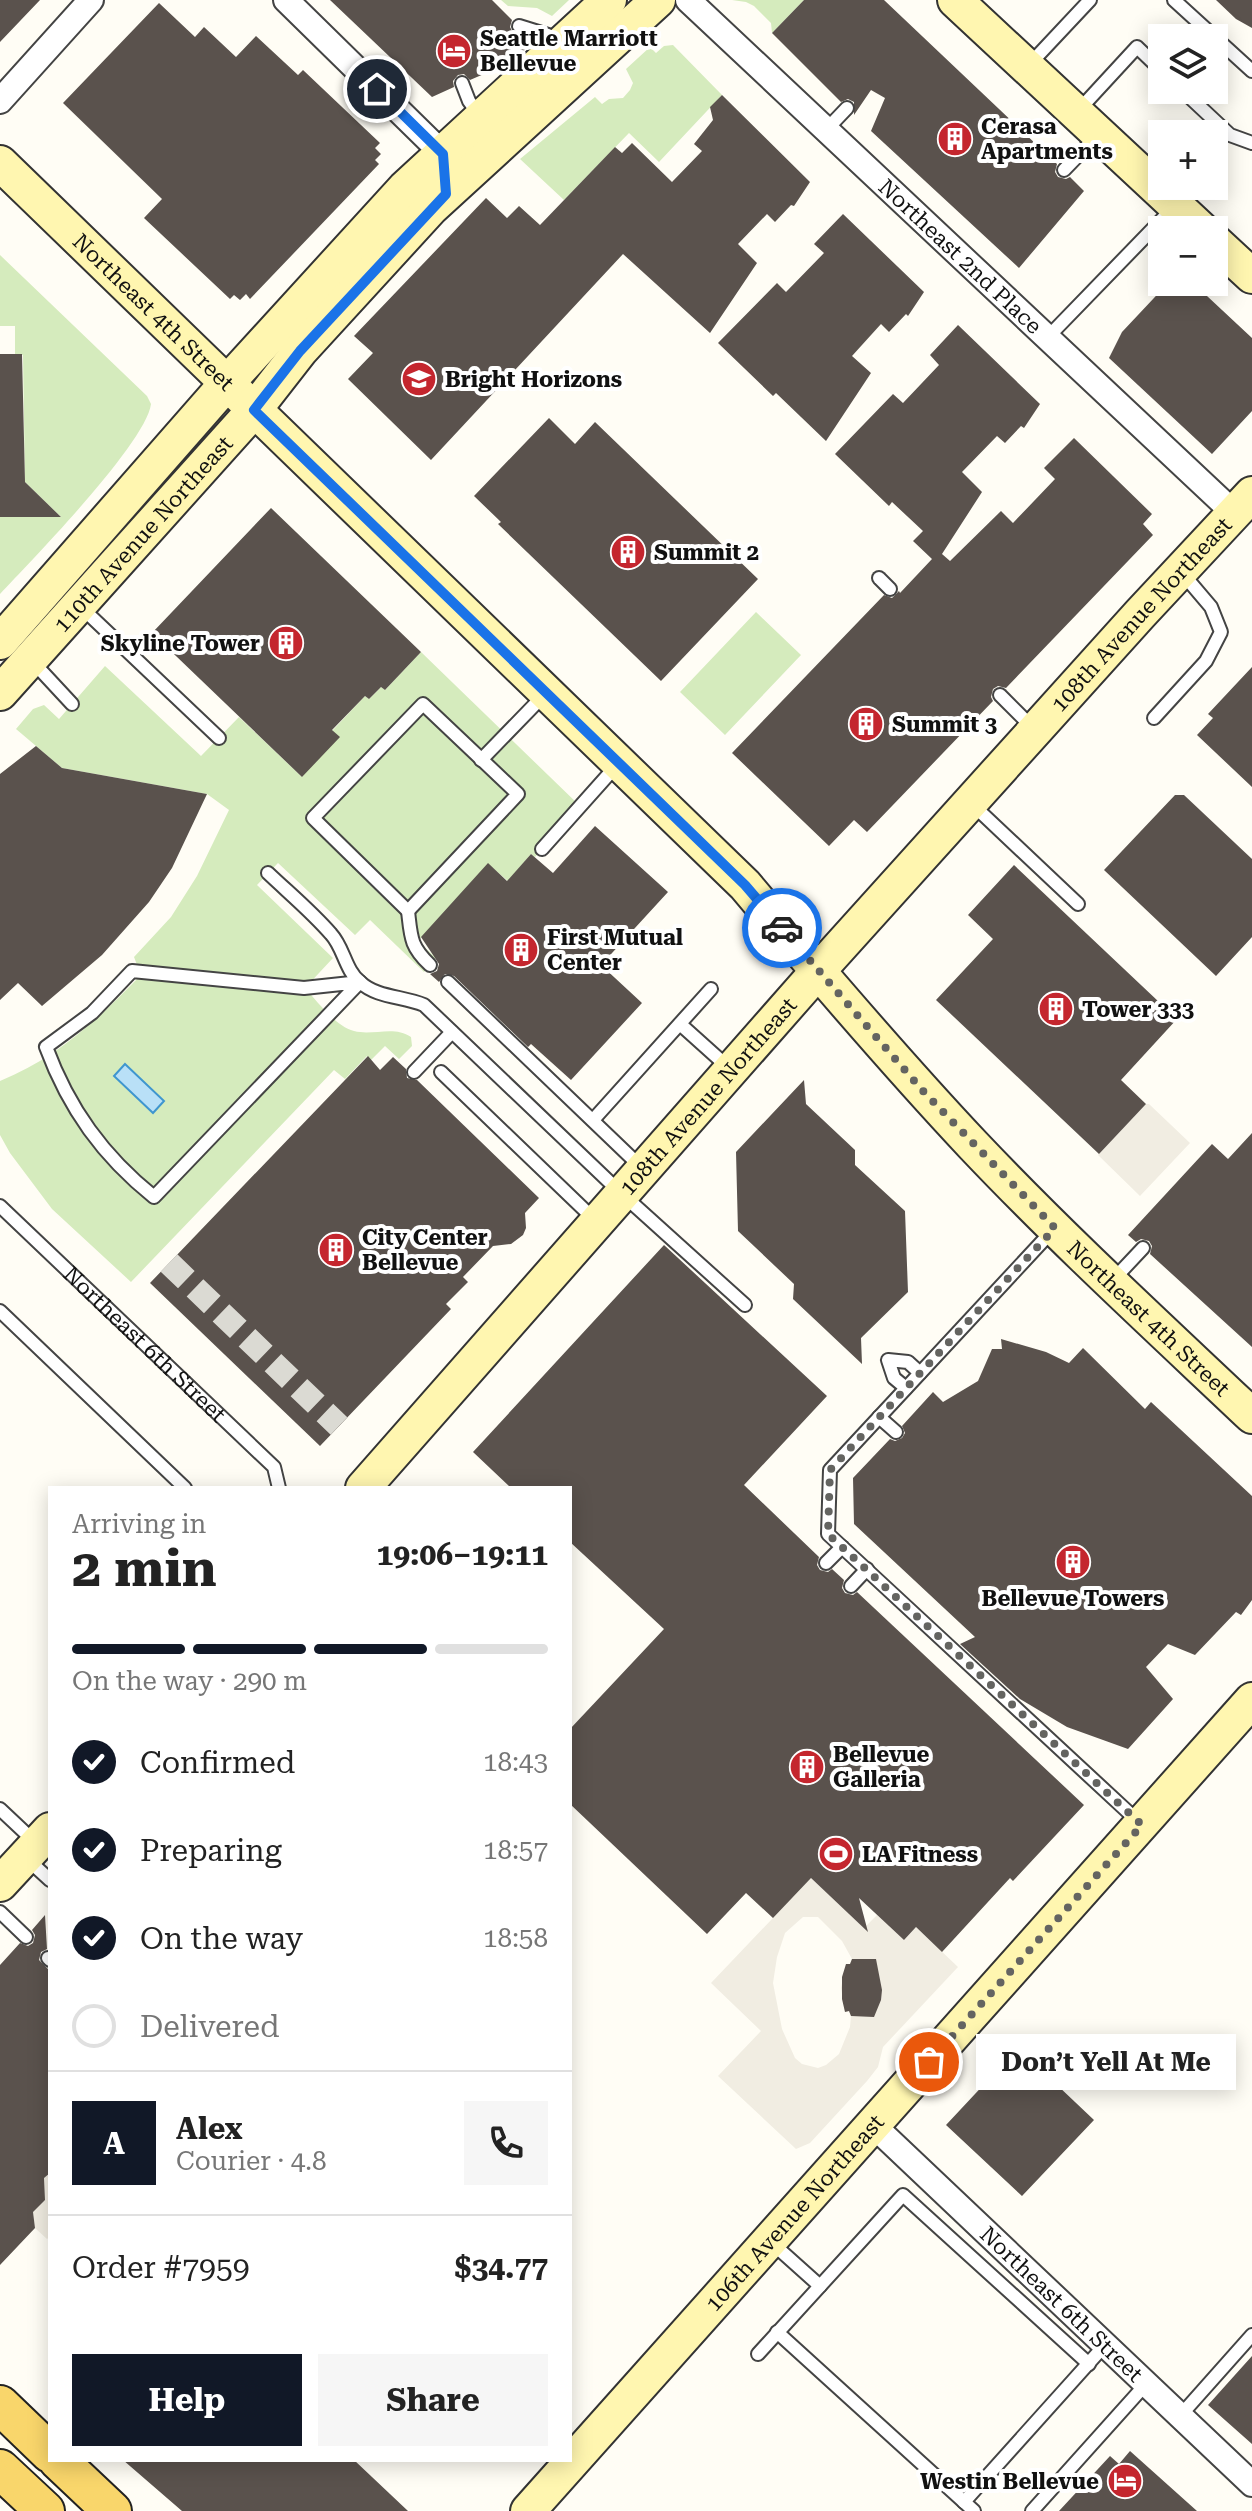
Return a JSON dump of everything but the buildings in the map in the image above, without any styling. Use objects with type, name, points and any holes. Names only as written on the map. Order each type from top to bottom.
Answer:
[{"type":"main road","points":[[0,2405],[48,2451]]},
{"type":"main road","points":[[60,2462],[112,2511]]},
{"type":"main road","points":[[0,2469],[45,2511]]},
{"type":"street","points":[[0,101],[91,0]]},
{"type":"street","points":[[286,0],[445,174]]},
{"type":"street","name":"110th Avenue Northeast","points":[[0,693],[7,646],[227,383],[405,188],[445,174],[566,63],[609,0]]},
{"type":"street","name":"110th Avenue Northeast","points":[[7,646],[78,605],[254,410],[445,174],[481,118],[658,0]]},
{"type":"street","name":"Northeast 2nd Place","points":[[688,0],[1047,338],[1243,504]]},
{"type":"street","points":[[955,0],[1187,216]]},
{"type":"street","name":"Northeast 4th Street","points":[[0,163],[745,885],[923,1091],[1055,1228],[1248,1405]]},
{"type":"street","points":[[1228,254],[1252,276]]},
{"type":"street","name":"108th Avenue Northeast","points":[[365,1486],[818,971],[1243,504]]},
{"type":"street","name":"106th Avenue Northeast","points":[[572,2462],[1252,1700]]},
{"type":"street","points":[[0,1884],[41,1853]]},
{"type":"street","name":"Northeast 6th Street","points":[[873,2125],[1252,2484]]},
{"type":"street","name":"106th Avenue Northeast","points":[[528,2511],[572,2462]]},
{"type":"lane","points":[[1027,67],[1090,0]]},
{"type":"lane","points":[[1174,0],[1252,71]]},
{"type":"lane","points":[[519,26],[548,35],[566,63]]},
{"type":"lane","points":[[1064,170],[1087,123],[1137,47],[1148,58]]},
{"type":"lane","points":[[462,83],[469,101],[481,118]]},
{"type":"lane","points":[[1197,104],[1230,135],[1252,143]]},
{"type":"lane","points":[[826,130],[847,108]]},
{"type":"lane","points":[[1047,338],[1176,205]]},
{"type":"lane","points":[[1154,718],[1206,661],[1221,632],[1211,607],[1180,570]]},
{"type":"lane","points":[[879,578],[890,589]]},
{"type":"lane","points":[[78,605],[219,738]]},
{"type":"lane","points":[[7,646],[72,704]]},
{"type":"lane","points":[[481,760],[546,693]]},
{"type":"lane","points":[[1000,695],[1036,730]]},
{"type":"lane","points":[[408,911],[518,794],[423,704],[313,818],[408,911],[411,940],[417,953],[430,965]]},
{"type":"lane","points":[[542,849],[619,763]]},
{"type":"lane","points":[[970,803],[1078,904]]},
{"type":"lane","points":[[268,873],[333,935],[343,950],[349,969],[360,982],[381,995],[408,998],[424,1005],[452,1032],[633,1182],[745,1305]]},
{"type":"lane","points":[[132,971],[304,988],[360,982],[154,1197],[96,1142],[67,1096],[46,1047],[92,1013],[132,971]]},
{"type":"lane","points":[[448,982],[593,1120],[633,1182]]},
{"type":"lane","points":[[593,1120],[711,989]]},
{"type":"lane","points":[[680,1024],[731,1070]]},
{"type":"lane","points":[[414,1072],[452,1032]]},
{"type":"lane","points":[[441,1072],[597,1222]]},
{"type":"lane","name":"Northeast 6th Street","points":[[0,1206],[274,1467],[279,1486]]},
{"type":"lane","points":[[1055,1228],[830,1470],[828,1534],[1142,1825]]},
{"type":"lane","points":[[1112,1282],[1143,1248]]},
{"type":"lane","points":[[0,1311],[183,1486]]},
{"type":"lane","points":[[906,1388],[894,1378],[888,1360],[908,1362],[920,1373]]},
{"type":"lane","points":[[879,1417],[896,1432]]},
{"type":"lane","points":[[826,1563],[842,1547]]},
{"type":"lane","points":[[851,1586],[867,1569]]},
{"type":"lane","points":[[0,1809],[41,1853]]},
{"type":"lane","points":[[0,1912],[26,1937]]},
{"type":"lane","points":[[758,2354],[903,2195],[1089,2364]]},
{"type":"lane","points":[[769,2241],[820,2286]]},
{"type":"lane","points":[[777,2332],[969,2507],[1105,2345]]},
{"type":"lane","points":[[1180,2416],[1252,2335]]},
{"type":"lane","points":[[1032,2511],[1146,2384]]},
{"type":"green space","points":[[501,0],[569,0],[552,16],[537,8],[508,6]]},
{"type":"green space","points":[[732,0],[804,0],[772,33],[771,23],[754,6]]},
{"type":"green space","points":[[673,45],[722,95],[659,162],[629,133],[564,200],[520,159],[595,97],[602,104],[609,99],[623,98],[633,83],[626,69],[650,47],[656,53],[664,46]]},
{"type":"green space","points":[[0,255],[147,396],[151,404],[130,445],[109,472],[0,594],[0,517],[61,517],[25,482],[23,355],[15,354],[15,326],[0,326]]},
{"type":"green space","points":[[756,612],[801,655],[725,735],[680,692]]},
{"type":"green space","points":[[421,652],[580,806],[535,857],[531,854],[508,881],[488,864],[418,941],[436,958],[424,972],[370,920],[355,935],[278,863],[257,885],[333,958],[305,988],[327,1013],[354,1031],[404,1034],[411,1037],[412,1046],[399,1059],[385,1046],[371,1060],[367,1056],[345,1079],[334,1070],[131,1282],[52,1209],[10,1153],[0,1135],[0,1081],[59,1049],[141,975],[134,957],[171,917],[197,876],[229,810],[207,794],[62,768],[16,729],[33,709],[44,705],[59,719],[105,666],[201,756],[239,717],[302,777],[332,731],[365,696],[369,699],[381,687],[385,690]]},
{"type":"shaded area","points":[[1146,1104],[1190,1143],[1140,1196],[1098,1155]]},
{"type":"shaded area","points":[[811,1878],[864,1928],[877,1915],[904,1940],[916,1927],[958,1967],[883,2047],[878,2067],[867,2081],[810,2143],[796,2149],[718,2076],[761,2031],[711,1983]],"holes":[[[803,1917],[818,1917],[842,1941],[852,1959],[850,1964],[846,1964],[841,1988],[845,2012],[849,2011],[851,2016],[850,2027],[839,2054],[818,2068],[802,2064],[795,2058],[782,2029],[773,1983],[785,1933]]]},
{"type":"shaded area","points":[[48,2175],[47,2239],[35,2228],[33,2212],[45,2200],[44,2178]]},
{"type":"water","points":[[125,1064],[164,1101],[153,1113],[114,1076]]},
{"type":"tunnel","points":[[169,1263],[339,1426]]},
{"type":"way so far","points":[[782,928],[923,1091],[1055,1228],[830,1470],[828,1534],[1142,1825],[929,2062]]},
{"type":"place","name":"Seattle Marriott Bellevue","points":[[454,51]]},
{"type":"place","name":"Cerasa Apartments","points":[[955,139]]},
{"type":"place","name":"Bright Horizons","points":[[419,379]]},
{"type":"place","name":"Summit 2","points":[[628,552]]},
{"type":"place","name":"Skyline Tower","points":[[286,643]]},
{"type":"place","name":"Summit 3","points":[[866,724]]},
{"type":"place","name":"First Mutual Center","points":[[521,950]]},
{"type":"place","name":"Tower 333","points":[[1056,1009]]},
{"type":"place","name":"City Center Bellevue","points":[[336,1250]]},
{"type":"place","name":"Bellevue Towers","points":[[1073,1562]]},
{"type":"place","name":"Bellevue Galleria","points":[[807,1767]]},
{"type":"place","name":"LA Fitness","points":[[836,1854]]},
{"type":"place","name":"Don’t Yell At Me","points":[[929,2062]]},
{"type":"place","name":"Westin Bellevue","points":[[1125,2481]]},
{"type":"route","points":[[377,89],[443,154],[446,194],[300,351],[254,410],[745,885],[782,928]]}]
